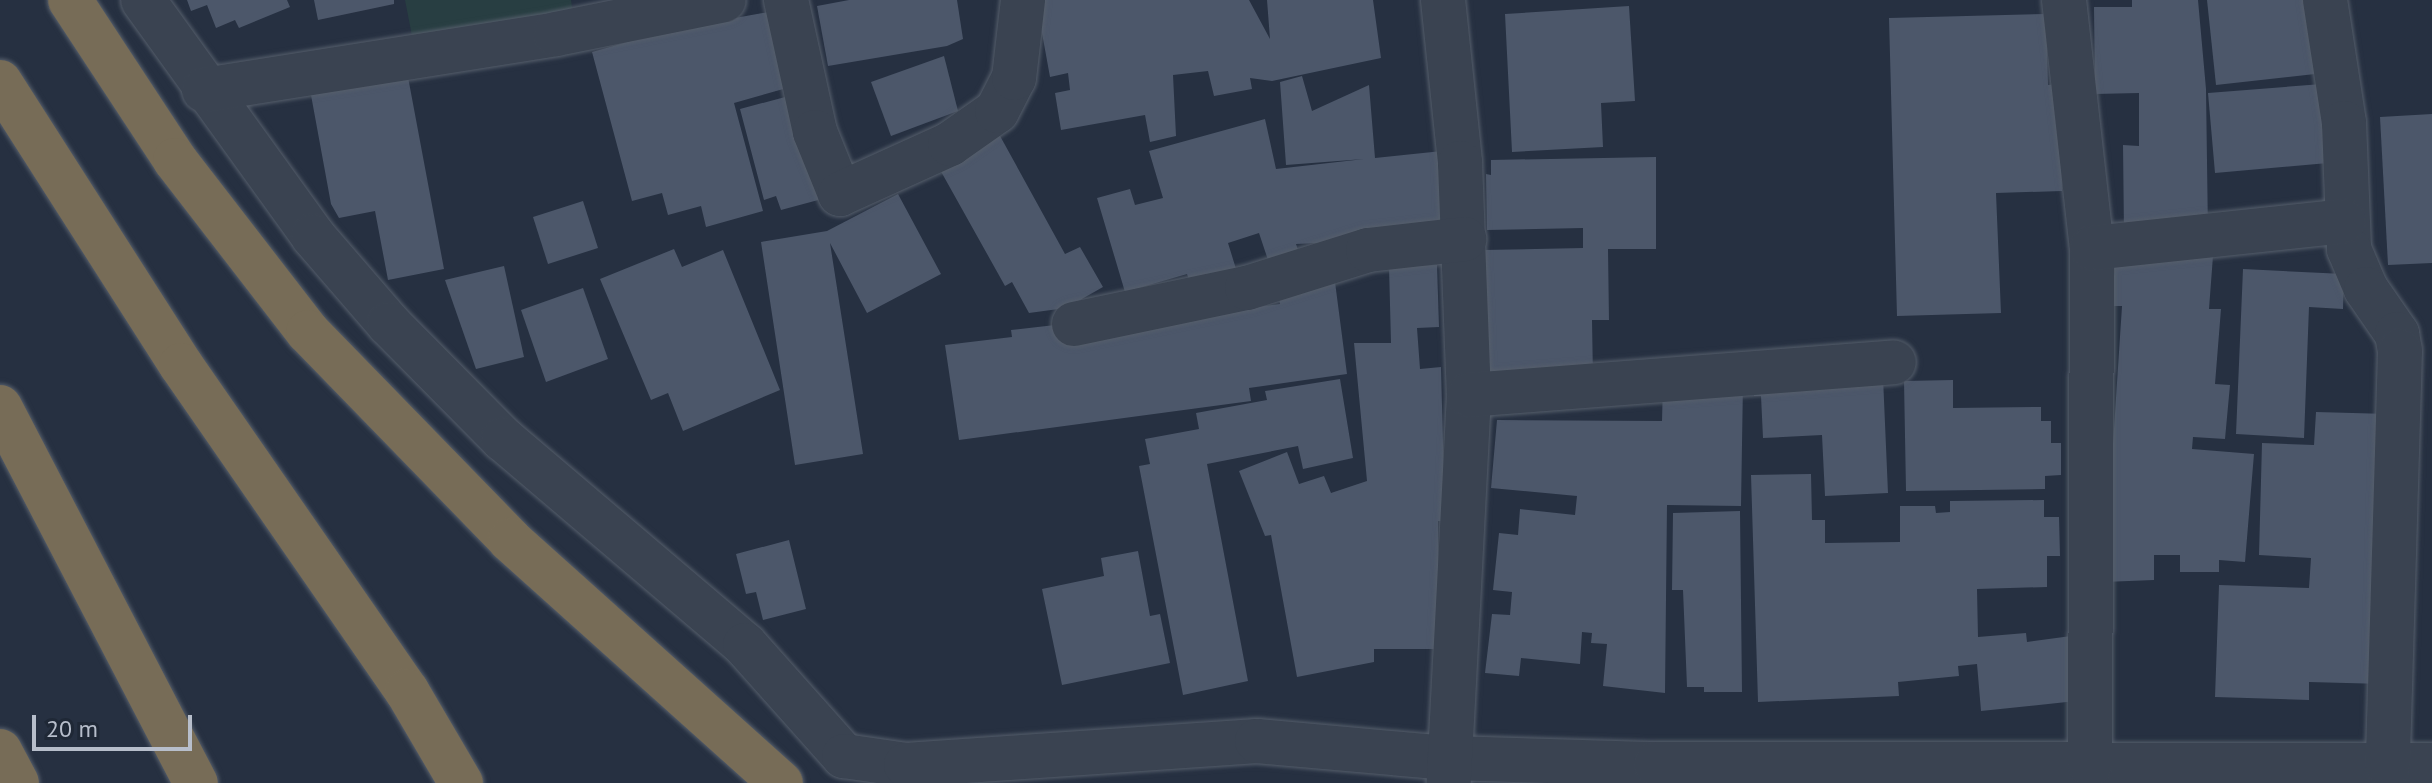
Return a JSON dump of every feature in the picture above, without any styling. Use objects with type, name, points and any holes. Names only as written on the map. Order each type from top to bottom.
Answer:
[{"type":"highway","points":[[70,0],[175,160],[308,332],[510,540],[781,783]]},
{"type":"highway","points":[[0,82],[181,365],[407,691],[461,783]]},
{"type":"highway","points":[[0,407],[196,783]]},
{"type":"highway","points":[[0,751],[17,783]]},
{"type":"street","points":[[143,0],[204,90],[313,236],[389,324],[503,439],[745,645],[844,756],[906,765],[1257,741],[1449,771],[2432,765]]},
{"type":"street","points":[[204,90],[556,34],[724,0]]},
{"type":"street","points":[[786,0],[815,132],[840,194],[950,144],[997,111],[1014,78],[1023,0]]},
{"type":"street","points":[[1443,0],[1464,239],[1469,395],[1449,771]]},
{"type":"street","points":[[2064,0],[2092,248],[2090,765]]},
{"type":"street","points":[[2325,0],[2344,123],[2344,221],[2355,267],[2388,316],[2400,351],[2388,766]]},
{"type":"street","points":[[2092,248],[2344,221]]},
{"type":"street","points":[[1074,324],[1247,288],[1368,250],[1464,239]]},
{"type":"street","points":[[1469,395],[1894,362]]},
{"type":"green space","points":[[405,0],[571,0],[574,23],[414,46]]},
{"type":"building","points":[[187,0],[287,0],[290,7],[239,28],[235,20],[216,28],[207,5],[191,11]]},
{"type":"building","points":[[314,0],[394,0],[394,4],[318,20]]},
{"type":"building","points":[[849,0],[957,0],[963,39],[947,46],[828,66],[817,6]]},
{"type":"building","points":[[1036,0],[1249,0],[1270,39],[1267,0],[1373,0],[1381,58],[1272,81],[1250,78],[1252,89],[1214,96],[1208,71],[1173,75],[1176,136],[1150,142],[1145,115],[1061,130],[1055,93],[1070,90],[1068,73],[1050,77]]},
{"type":"building","points":[[2132,0],[2198,0],[2206,89],[2208,233],[2124,234],[2123,145],[2139,146],[2139,93],[2095,94],[2094,7],[2132,7]]},
{"type":"building","points":[[2207,0],[2316,0],[2324,73],[2216,85]]},
{"type":"building","points":[[1629,6],[1635,101],[1601,103],[1603,147],[1512,152],[1505,14]]},
{"type":"building","points":[[774,11],[801,84],[734,103],[763,211],[706,227],[701,206],[668,215],[662,193],[632,201],[592,52],[674,29]]},
{"type":"building","points":[[2046,14],[2048,85],[2060,84],[2062,191],[1996,193],[2001,313],[1897,316],[1889,18]]},
{"type":"building","points":[[944,56],[958,111],[891,136],[871,82]]},
{"type":"building","points":[[1302,76],[1312,111],[1369,85],[1375,158],[1442,151],[1446,233],[1361,229],[1362,241],[1296,244],[1300,256],[1270,266],[1259,233],[1228,243],[1237,272],[1191,286],[1187,274],[1125,292],[1097,198],[1130,189],[1135,205],[1163,198],[1149,151],[1265,119],[1276,169],[1364,159],[1286,165],[1280,82]]},
{"type":"building","points":[[408,77],[444,269],[388,280],[375,211],[339,218],[331,204],[311,95]]},
{"type":"building","points":[[2322,84],[2328,163],[2215,173],[2208,93]]},
{"type":"building","points":[[800,93],[822,199],[781,210],[776,196],[764,200],[740,109]]},
{"type":"building","points":[[2432,114],[2432,263],[2388,265],[2380,117]]},
{"type":"building","points":[[994,125],[1065,254],[1080,247],[1103,287],[1066,308],[1029,313],[1012,282],[1005,286],[934,159]]},
{"type":"building","points":[[1656,157],[1656,249],[1608,249],[1609,320],[1592,320],[1593,378],[1486,371],[1483,250],[1583,248],[1583,228],[1487,230],[1486,174],[1491,175],[1491,160]]},
{"type":"building","points":[[898,194],[941,274],[867,313],[830,243],[863,454],[795,465],[761,242],[827,231]]},
{"type":"building","points":[[583,201],[598,248],[548,264],[533,217]]},
{"type":"building","points":[[2116,248],[2213,256],[2209,309],[2221,309],[2215,384],[2230,385],[2225,439],[2193,437],[2192,449],[2254,454],[2245,562],[2219,560],[2219,572],[2180,572],[2180,555],[2154,555],[2154,580],[2104,582],[2122,306],[2112,306]]},
{"type":"building","points":[[674,249],[682,267],[723,250],[780,390],[683,431],[668,393],[651,400],[600,279]]},
{"type":"building","points":[[1437,265],[1439,327],[1417,328],[1420,369],[1441,367],[1445,521],[1438,521],[1438,649],[1374,649],[1374,662],[1297,677],[1271,535],[1265,536],[1239,471],[1287,452],[1299,484],[1324,476],[1331,493],[1367,481],[1354,343],[1391,343],[1389,267]]},
{"type":"building","points":[[504,266],[524,357],[476,369],[445,280]]},
{"type":"building","points":[[2243,269],[2344,274],[2343,309],[2309,307],[2304,438],[2236,434]]},
{"type":"building","points":[[1335,282],[1347,374],[1249,388],[1251,401],[959,440],[945,345],[1012,337],[1011,330],[1055,325],[1056,334],[1280,304],[1278,290]]},
{"type":"building","points":[[583,288],[608,359],[546,382],[521,310]]},
{"type":"building","points":[[1883,377],[1888,493],[1825,496],[1822,435],[1763,438],[1761,396],[1754,396],[1752,384]]},
{"type":"building","points":[[1340,379],[1353,458],[1303,469],[1298,446],[1207,464],[1248,681],[1183,695],[1139,466],[1150,464],[1145,439],[1199,429],[1196,413],[1267,400],[1265,391]]},
{"type":"building","points":[[1953,380],[1953,408],[2041,407],[2041,421],[2051,421],[2051,443],[2061,443],[2061,475],[2045,476],[2045,489],[1906,491],[1904,381]]},
{"type":"building","points":[[1663,382],[1743,383],[1741,506],[1667,505],[1665,693],[1603,686],[1607,644],[1591,643],[1592,633],[1582,632],[1580,664],[1521,658],[1519,676],[1485,673],[1492,614],[1510,615],[1512,592],[1493,590],[1499,533],[1518,535],[1520,509],[1575,515],[1577,496],[1491,488],[1497,420],[1662,421]]},
{"type":"building","points":[[2316,412],[2389,414],[2384,684],[2309,682],[2309,700],[2215,697],[2219,585],[2309,588],[2311,558],[2259,555],[2262,443],[2314,445]]},
{"type":"building","points":[[1811,474],[1812,520],[1825,520],[1825,543],[1900,542],[1900,506],[1935,506],[1936,513],[1950,512],[1950,501],[2044,500],[2044,517],[2059,517],[2060,556],[2047,556],[2047,587],[1977,589],[1978,637],[2026,633],[2027,642],[2071,636],[2076,701],[1981,711],[1977,664],[1958,666],[1959,676],[1898,682],[1899,696],[1758,702],[1751,475]]},
{"type":"building","points":[[1740,511],[1742,692],[1704,692],[1704,687],[1687,687],[1683,590],[1672,590],[1673,513]]},
{"type":"building","points":[[789,540],[806,609],[763,620],[756,592],[746,594],[736,554]]},
{"type":"building","points":[[1138,551],[1150,616],[1160,614],[1170,663],[1062,685],[1042,589],[1104,576],[1101,558]]}]
